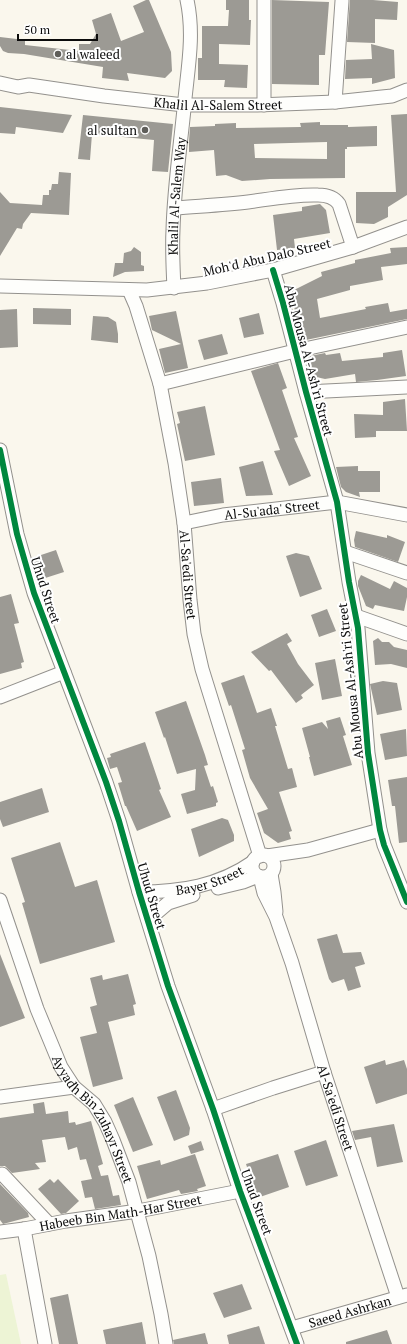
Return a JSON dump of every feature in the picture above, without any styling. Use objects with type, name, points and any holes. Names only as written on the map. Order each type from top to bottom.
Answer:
[{"type":"street","name":"Khalil Al-Salem Way","points":[[174,288],[174,208],[190,57],[190,17],[187,0]]},
{"type":"street","points":[[264,0],[264,105]]},
{"type":"street","points":[[335,102],[342,1]]},
{"type":"street","name":"Khalil Al-Salem Street","points":[[0,74],[20,80],[29,85]]},
{"type":"street","name":"Khalil Al-Salem Street","points":[[0,83],[18,87],[29,85],[104,96],[184,105],[264,105],[335,102],[382,98],[407,90]]},
{"type":"street","points":[[174,208],[284,197],[326,196],[335,199],[339,204],[353,247]]},
{"type":"street","name":"Moh'd Abu Dalo Street","points":[[0,286],[129,290],[174,288],[273,270],[353,247],[407,227]]},
{"type":"street","name":"Abu Mousa Al-Ash'ri Street","points":[[273,270],[337,502],[349,582],[356,616],[368,753],[380,830],[384,845],[407,902]]},
{"type":"street","name":"Al-Sa'edi Street","points":[[129,290],[136,306],[160,384],[184,523],[195,641],[202,669],[260,858]]},
{"type":"street","points":[[160,384],[295,351],[407,327]]},
{"type":"street","points":[[306,392],[407,387]]},
{"type":"street","name":"Uhud Street","points":[[0,450],[17,534],[34,593],[106,782],[168,986],[213,1109],[240,1191],[297,1344]]},
{"type":"street","name":"Al-Su'ada' Street","points":[[184,523],[223,515],[337,502],[407,515]]},
{"type":"street","points":[[345,552],[407,573]]},
{"type":"street","points":[[356,616],[407,634]]},
{"type":"street","points":[[0,697],[64,672]]},
{"type":"street","name":"Bayer Street","points":[[139,892],[170,892],[208,884],[236,874],[260,858],[308,850],[380,830]]},
{"type":"street","name":"Bayer Street","points":[[148,920],[164,906],[174,901],[190,895],[243,882],[265,874],[308,850]]},
{"type":"street","points":[[260,858],[271,859],[274,863],[265,874],[253,868],[260,858]]},
{"type":"street","name":"Al-Sa'edi Street","points":[[265,874],[274,892],[276,917],[292,963],[324,1072],[402,1296]]},
{"type":"street","name":"Ayyadh Bin Zuhayr Street","points":[[0,900],[37,1009],[64,1074],[74,1087],[94,1104],[105,1122],[129,1182],[138,1211],[153,1272],[166,1344]]},
{"type":"street","points":[[213,1109],[324,1072]]},
{"type":"street","points":[[0,1097],[74,1087]]},
{"type":"street","points":[[2,1174],[49,1224]]},
{"type":"street","name":"Habeeb Bin Math-Har Street","points":[[0,1232],[138,1211],[240,1191]]},
{"type":"street","points":[[24,1229],[45,1344]]},
{"type":"street","name":"Saeed Ashrkan","points":[[292,1328],[402,1296]]},
{"type":"green space","points":[[6,1274],[21,1344],[0,1344],[0,1275]]},
{"type":"building","points":[[149,0],[171,52],[172,71],[165,78],[127,73],[129,81],[102,78],[103,67],[24,54],[8,53],[3,51],[0,46],[0,37],[25,40],[25,45],[79,51],[79,44],[90,44],[96,34],[92,20],[111,13],[121,41],[144,32],[133,6]]},
{"type":"building","points":[[226,0],[249,0],[249,20],[251,20],[250,45],[219,44],[219,64],[248,65],[247,88],[224,87],[225,80],[198,80],[198,58],[202,58],[202,26],[228,26],[229,10],[226,10]]},
{"type":"building","points":[[272,0],[329,2],[325,55],[319,55],[319,85],[272,84]]},
{"type":"building","points":[[350,0],[398,2],[397,20],[375,19],[375,43],[347,42]]},
{"type":"building","points":[[371,44],[394,50],[395,78],[372,84],[372,78],[345,79],[346,60],[372,59]]},
{"type":"building","points":[[0,107],[72,115],[63,133],[16,127],[15,134],[0,133]]},
{"type":"building","points":[[407,114],[407,195],[388,207],[388,217],[374,224],[356,223],[356,192],[396,192],[391,115]]},
{"type":"building","points":[[83,115],[173,124],[168,172],[152,171],[154,140],[92,134],[90,160],[78,159]]},
{"type":"building","points":[[320,122],[320,125],[348,125],[348,127],[377,126],[377,146],[347,147],[347,149],[345,149],[345,178],[242,181],[226,175],[216,176],[214,150],[189,152],[190,127],[236,123],[236,128],[301,127],[300,123]],"holes":[[[327,142],[327,159],[255,158],[254,144]]]},
{"type":"building","points":[[59,172],[71,173],[69,215],[31,213],[23,224],[22,229],[17,228],[0,256],[0,192],[10,203],[42,205],[43,195],[49,195],[49,190],[51,190],[52,184],[58,184]]},
{"type":"building","points":[[320,204],[326,210],[330,233],[294,239],[295,248],[277,250],[273,215],[302,211],[302,207]]},
{"type":"building","points":[[134,247],[141,252],[141,265],[144,266],[144,271],[125,272],[113,277],[115,263],[123,263],[124,253],[131,251]]},
{"type":"building","points":[[407,247],[407,264],[381,267],[383,280],[350,286],[350,290],[317,299],[320,318],[388,303],[390,312],[407,309],[407,319],[301,341],[297,326],[292,291],[322,276],[321,272],[355,263],[355,260],[391,253],[390,248]]},
{"type":"building","points":[[33,308],[71,309],[71,325],[33,324]]},
{"type":"building","points":[[17,309],[18,347],[0,348],[0,310]]},
{"type":"building","points":[[176,311],[188,368],[165,373],[159,349],[181,344],[152,330],[149,316]]},
{"type":"building","points":[[259,313],[264,334],[244,338],[239,318]]},
{"type":"building","points":[[93,316],[108,317],[116,322],[118,343],[91,340]]},
{"type":"building","points":[[222,334],[228,354],[204,360],[198,340]]},
{"type":"building","points":[[402,350],[406,376],[356,382],[355,374],[325,379],[312,376],[305,357],[325,353],[326,355],[340,353],[342,361],[383,357],[383,353]]},
{"type":"building","points":[[278,363],[287,388],[282,390],[298,437],[294,438],[311,476],[289,486],[274,451],[280,450],[251,371]]},
{"type":"building","points":[[405,399],[407,431],[376,431],[376,437],[355,438],[354,414],[383,415],[383,402]]},
{"type":"building","points":[[205,406],[215,455],[185,461],[177,424],[180,423],[177,412]]},
{"type":"building","points":[[263,461],[273,495],[246,496],[239,467]]},
{"type":"building","points":[[358,466],[358,471],[380,471],[380,492],[359,492],[360,497],[346,492],[341,487],[336,467]]},
{"type":"building","points":[[221,478],[224,503],[194,506],[191,482]]},
{"type":"building","points":[[356,531],[387,538],[387,535],[405,542],[398,562],[355,547],[354,540]]},
{"type":"building","points":[[56,550],[64,572],[39,580],[32,558]]},
{"type":"building","points":[[296,553],[309,556],[322,589],[300,597],[286,556]]},
{"type":"building","points":[[361,575],[390,589],[394,581],[407,588],[404,611],[375,605],[373,609],[366,606],[358,586],[358,581]]},
{"type":"building","points":[[11,594],[19,623],[14,624],[24,662],[21,663],[22,668],[0,674],[0,597]]},
{"type":"building","points":[[327,609],[336,631],[319,637],[311,615]]},
{"type":"building","points":[[287,633],[292,641],[287,644],[298,664],[314,685],[301,695],[303,698],[296,703],[271,670],[269,671],[251,652]]},
{"type":"building","points":[[378,638],[382,642],[389,642],[394,647],[407,650],[407,668],[391,664],[375,665],[373,641]]},
{"type":"building","points":[[335,659],[342,696],[322,700],[315,663]]},
{"type":"building","points":[[244,675],[257,713],[271,708],[288,769],[292,768],[297,787],[279,792],[292,831],[289,832],[291,839],[278,843],[264,833],[257,813],[268,809],[250,778],[242,750],[245,749],[231,705],[229,706],[221,683]]},
{"type":"building","points":[[383,681],[397,683],[402,710],[377,715],[370,684]]},
{"type":"building","points":[[186,701],[208,765],[204,766],[218,802],[216,803],[216,806],[187,814],[181,794],[195,790],[196,769],[177,774],[155,712]]},
{"type":"building","points":[[340,717],[346,735],[343,736],[352,765],[314,776],[302,728],[322,722],[328,729],[326,721]]},
{"type":"building","points":[[406,729],[407,756],[385,760],[380,734]]},
{"type":"building","points":[[145,742],[161,789],[159,790],[171,817],[137,831],[125,806],[118,783],[122,782],[117,767],[110,769],[107,758],[111,757],[110,754]]},
{"type":"building","points":[[407,777],[407,842],[399,843],[395,806],[392,806],[388,780]]},
{"type":"building","points":[[42,788],[49,812],[3,827],[0,819],[0,802]]},
{"type":"building","points":[[222,818],[228,820],[234,835],[234,841],[199,857],[191,829]]},
{"type":"building","points":[[60,842],[75,887],[97,880],[115,942],[40,964],[22,903],[25,902],[11,858]]},
{"type":"building","points":[[337,934],[343,953],[361,952],[365,964],[355,967],[361,987],[348,991],[344,979],[332,983],[329,979],[317,939]]},
{"type":"building","points":[[0,954],[25,1018],[0,1027]]},
{"type":"building","points":[[128,974],[136,1004],[133,1005],[135,1015],[108,1022],[123,1079],[93,1087],[80,1037],[97,1033],[90,1007],[97,1005],[90,978],[102,975],[103,980]]},
{"type":"building","points":[[385,1060],[386,1065],[404,1060],[407,1069],[407,1094],[376,1104],[364,1067]]},
{"type":"building","points":[[176,1090],[190,1128],[189,1135],[174,1141],[157,1097]]},
{"type":"building","points":[[133,1097],[153,1145],[133,1152],[114,1105]]},
{"type":"building","points":[[44,1102],[46,1114],[68,1111],[69,1123],[75,1122],[76,1125],[91,1121],[103,1164],[98,1166],[101,1176],[108,1175],[113,1196],[119,1195],[121,1205],[95,1209],[92,1197],[85,1198],[81,1181],[92,1179],[86,1159],[80,1160],[77,1147],[68,1150],[65,1137],[42,1140],[46,1162],[35,1163],[40,1169],[12,1173],[5,1166],[0,1166],[0,1118],[34,1113],[33,1104]]},
{"type":"building","points":[[394,1124],[403,1162],[377,1167],[371,1137],[355,1140],[352,1131]]},
{"type":"building","points":[[326,1140],[338,1176],[306,1186],[294,1151]]},
{"type":"building","points":[[201,1141],[204,1150],[191,1154],[188,1146]]},
{"type":"building","points":[[195,1154],[206,1186],[197,1189],[198,1191],[181,1194],[179,1190],[147,1199],[137,1166],[160,1160],[161,1165]]},
{"type":"building","points":[[278,1154],[289,1187],[257,1198],[246,1164]]},
{"type":"building","points":[[50,1179],[54,1183],[58,1179],[79,1201],[66,1213],[61,1214],[38,1189]]},
{"type":"building","points":[[0,1184],[28,1213],[29,1217],[3,1224],[0,1220]]},
{"type":"building","points":[[242,1284],[252,1309],[224,1318],[213,1293]]},
{"type":"building","points":[[68,1294],[78,1344],[59,1344],[50,1298]]},
{"type":"building","points":[[142,1322],[146,1344],[106,1344],[103,1330]]},
{"type":"building","points":[[259,1326],[265,1344],[229,1344],[227,1335]]},
{"type":"building","points":[[387,1330],[392,1344],[346,1344],[346,1342]]},
{"type":"building","points":[[205,1333],[208,1344],[174,1344],[173,1340]]},
{"type":"cycle path","points":[[273,270],[337,502],[349,582],[358,628],[368,753],[380,830],[384,845],[407,902]]},
{"type":"cycle path","points":[[0,450],[17,534],[34,593],[106,782],[168,986],[213,1109],[240,1191],[297,1344]]},
{"type":"place","name":"al waleed","points":[[58,54]]},
{"type":"place","name":"al sultan","points":[[145,130]]}]
